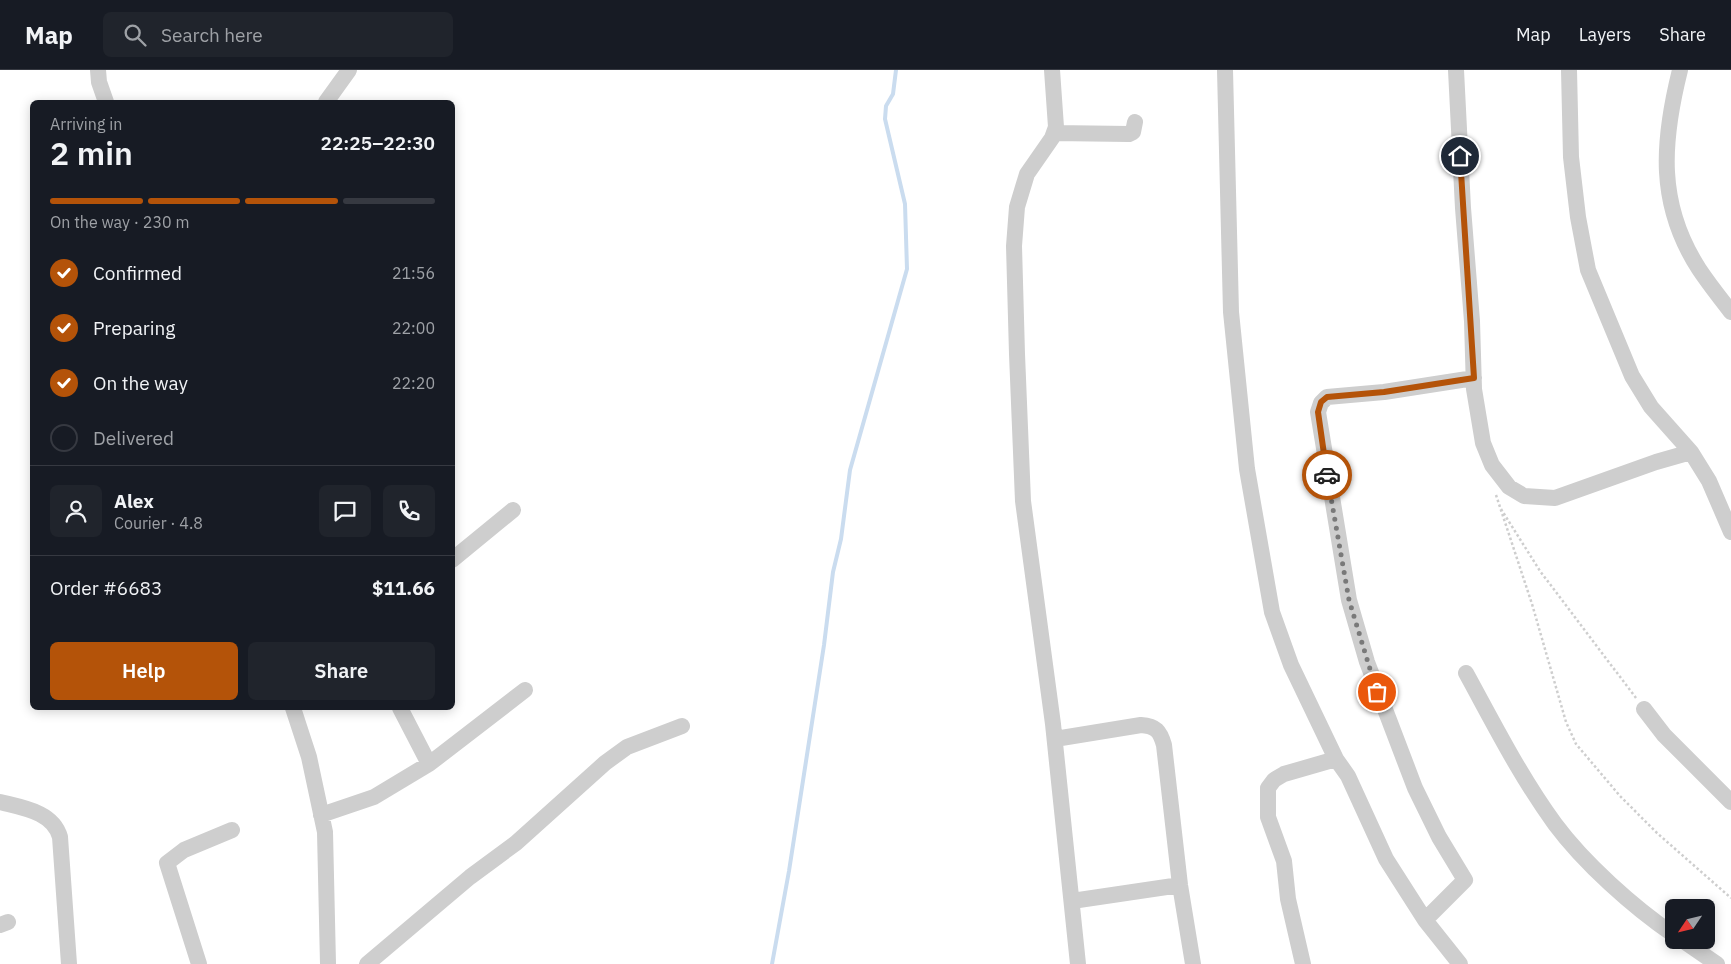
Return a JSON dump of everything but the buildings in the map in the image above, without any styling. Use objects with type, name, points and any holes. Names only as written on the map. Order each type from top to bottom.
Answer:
[{"type":"street","points":[[98,70],[99,82],[105,100]]},
{"type":"street","points":[[328,100],[350,70]]},
{"type":"street","points":[[1052,70],[1057,117],[1054,133],[1027,174],[1017,207],[1014,246],[1019,431],[1023,501],[1055,739],[1078,964]]},
{"type":"street","points":[[1225,70],[1232,312],[1247,469],[1272,612],[1291,665],[1336,758],[1348,776],[1386,859],[1425,920],[1460,964]]},
{"type":"street","points":[[1456,70],[1474,398],[1483,443],[1492,466],[1509,487],[1524,496],[1537,499],[1555,498],[1656,462],[1691,452]]},
{"type":"street","points":[[1568,70],[1571,157],[1578,217],[1588,270],[1632,376],[1651,407],[1691,452],[1709,481],[1731,532]]},
{"type":"street","points":[[1680,70],[1665,150],[1670,205],[1685,244],[1694,260],[1731,312]]},
{"type":"street","points":[[1054,133],[1128,134],[1133,132],[1136,122]]},
{"type":"street","points":[[1425,920],[1465,880],[1439,837],[1415,788],[1367,662],[1349,600],[1318,412],[1321,402],[1327,397],[1384,392],[1474,378]]},
{"type":"street","points":[[455,558],[513,510]]},
{"type":"street","points":[[1466,673],[1525,779],[1560,831],[1630,901],[1665,927]]},
{"type":"street","points":[[322,815],[374,797],[429,764],[525,690]]},
{"type":"street","points":[[1644,709],[1664,735],[1731,802]]},
{"type":"street","points":[[294,710],[309,757],[325,832],[328,964]]},
{"type":"street","points":[[401,710],[429,764]]},
{"type":"street","points":[[1055,739],[1141,725],[1155,727],[1160,732],[1164,745],[1180,885],[1193,964]]},
{"type":"street","points":[[368,964],[470,876],[516,842],[605,763],[627,747],[682,726]]},
{"type":"street","points":[[1303,964],[1288,899],[1284,861],[1268,817],[1268,788],[1274,780],[1284,774],[1336,758]]},
{"type":"street","points":[[0,802],[34,812],[50,819],[57,826],[60,837],[69,964]]},
{"type":"street","points":[[199,964],[168,863],[184,850],[232,830]]},
{"type":"street","points":[[1072,901],[1180,885]]},
{"type":"street","points":[[1695,949],[1717,964]]},
{"type":"path","points":[[1494,489],[1532,604],[1566,722],[1576,744],[1620,796],[1657,833],[1731,898]]},
{"type":"path","points":[[1499,506],[1540,570],[1644,709]]},
{"type":"waterway","points":[[772,964],[789,871],[850,470],[907,269],[905,204],[885,119],[886,106],[893,94],[896,70]]},
{"type":"way so far","points":[[1327,475],[1349,600],[1377,692]]},
{"type":"route","points":[[1327,475],[1318,412],[1321,402],[1327,397],[1384,392],[1474,378],[1472,321],[1460,156]]}]
